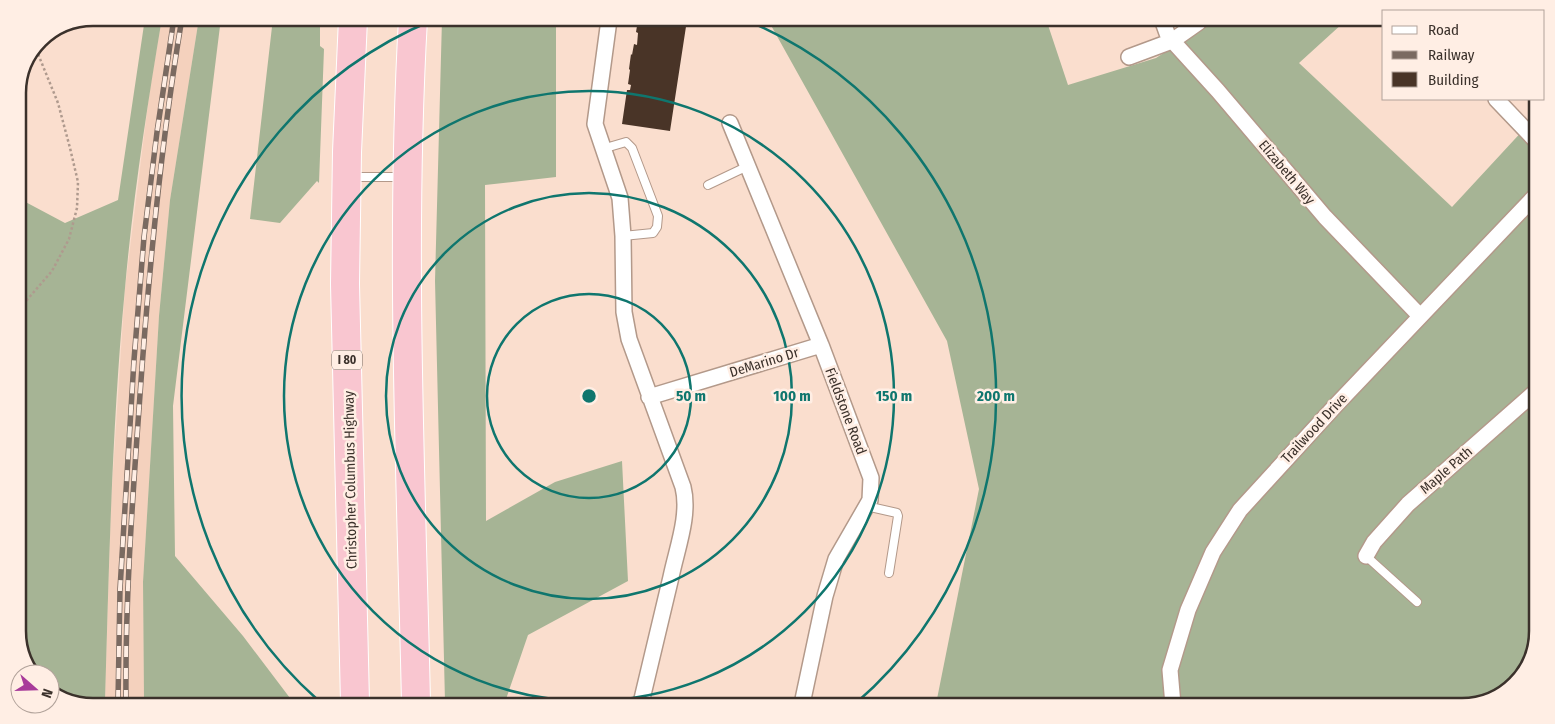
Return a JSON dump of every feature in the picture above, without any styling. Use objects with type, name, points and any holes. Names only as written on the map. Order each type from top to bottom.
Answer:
[{"type":"highway","name":"Christopher Columbus Highway","points":[[353,26],[346,177],[345,284],[355,698]]},
{"type":"highway","points":[[413,26],[409,86],[407,276],[416,698]]},
{"type":"street","points":[[608,26],[595,124],[620,198],[623,236],[624,312],[629,338],[683,486],[685,506],[642,698]]},
{"type":"street","name":"Elizabeth Way","points":[[1165,26],[1168,36],[1172,41],[1218,91],[1325,217],[1420,316]]},
{"type":"street","points":[[1129,57],[1172,41],[1193,26]]},
{"type":"street","points":[[1497,100],[1529,134]]},
{"type":"street","name":"Fieldstone Road","points":[[730,122],[821,345],[872,478],[870,500],[836,559],[824,596],[803,698]]},
{"type":"street","name":"Trailwood Drive","points":[[1172,698],[1170,670],[1188,610],[1213,552],[1240,510],[1268,477],[1529,202]]},
{"type":"street","name":"DeMarino Dr","points":[[649,396],[821,345]]},
{"type":"street","name":"Maple Path","points":[[1366,556],[1374,542],[1408,504],[1529,397]]},
{"type":"lane","points":[[602,149],[626,142],[632,148],[658,216],[657,227],[653,233],[623,236]]},
{"type":"lane","points":[[708,185],[748,166]]},
{"type":"lane","points":[[346,177],[407,177]]},
{"type":"lane","points":[[866,506],[896,513],[898,516],[889,573]]},
{"type":"lane","points":[[1366,556],[1417,602]]},
{"type":"path","points":[[26,301],[52,271],[68,239],[77,208],[78,182],[70,148],[58,103],[39,55]]},
{"type":"shaded area","points":[[161,26],[198,26],[170,200],[159,316],[143,582],[144,698],[105,698],[111,502],[125,288],[150,88]]},
{"type":"green space","points":[[144,26],[161,26],[136,186],[128,254],[117,391],[105,698],[80,696],[60,689],[60,664],[36,664],[26,635],[26,202],[65,223],[118,200]]},
{"type":"green space","points":[[198,26],[220,26],[173,406],[175,556],[243,636],[290,698],[144,698],[143,582],[159,316],[170,200]]},
{"type":"green space","points":[[272,26],[320,26],[320,46],[324,49],[319,183],[317,181],[280,223],[250,219]]},
{"type":"green space","points":[[442,26],[556,26],[556,177],[485,185],[486,521],[555,482],[622,461],[628,581],[528,635],[506,698],[445,698],[435,281]]},
{"type":"green space","points":[[771,26],[1048,26],[1068,85],[1156,58],[1206,26],[1340,26],[1299,63],[1452,207],[1529,124],[1529,631],[1524,656],[1512,675],[1499,686],[1483,694],[1462,698],[937,698],[979,489],[947,341]]},
{"type":"building","points":[[637,26],[686,26],[670,131],[622,124],[627,90],[630,90],[631,85],[628,84],[629,69],[634,44],[637,45],[638,33],[636,32]]},
{"type":"railway","points":[[118,698],[120,589],[134,360],[144,237],[173,26]]},
{"type":"railway","points":[[126,698],[130,555],[146,311],[161,164],[181,26]]}]
